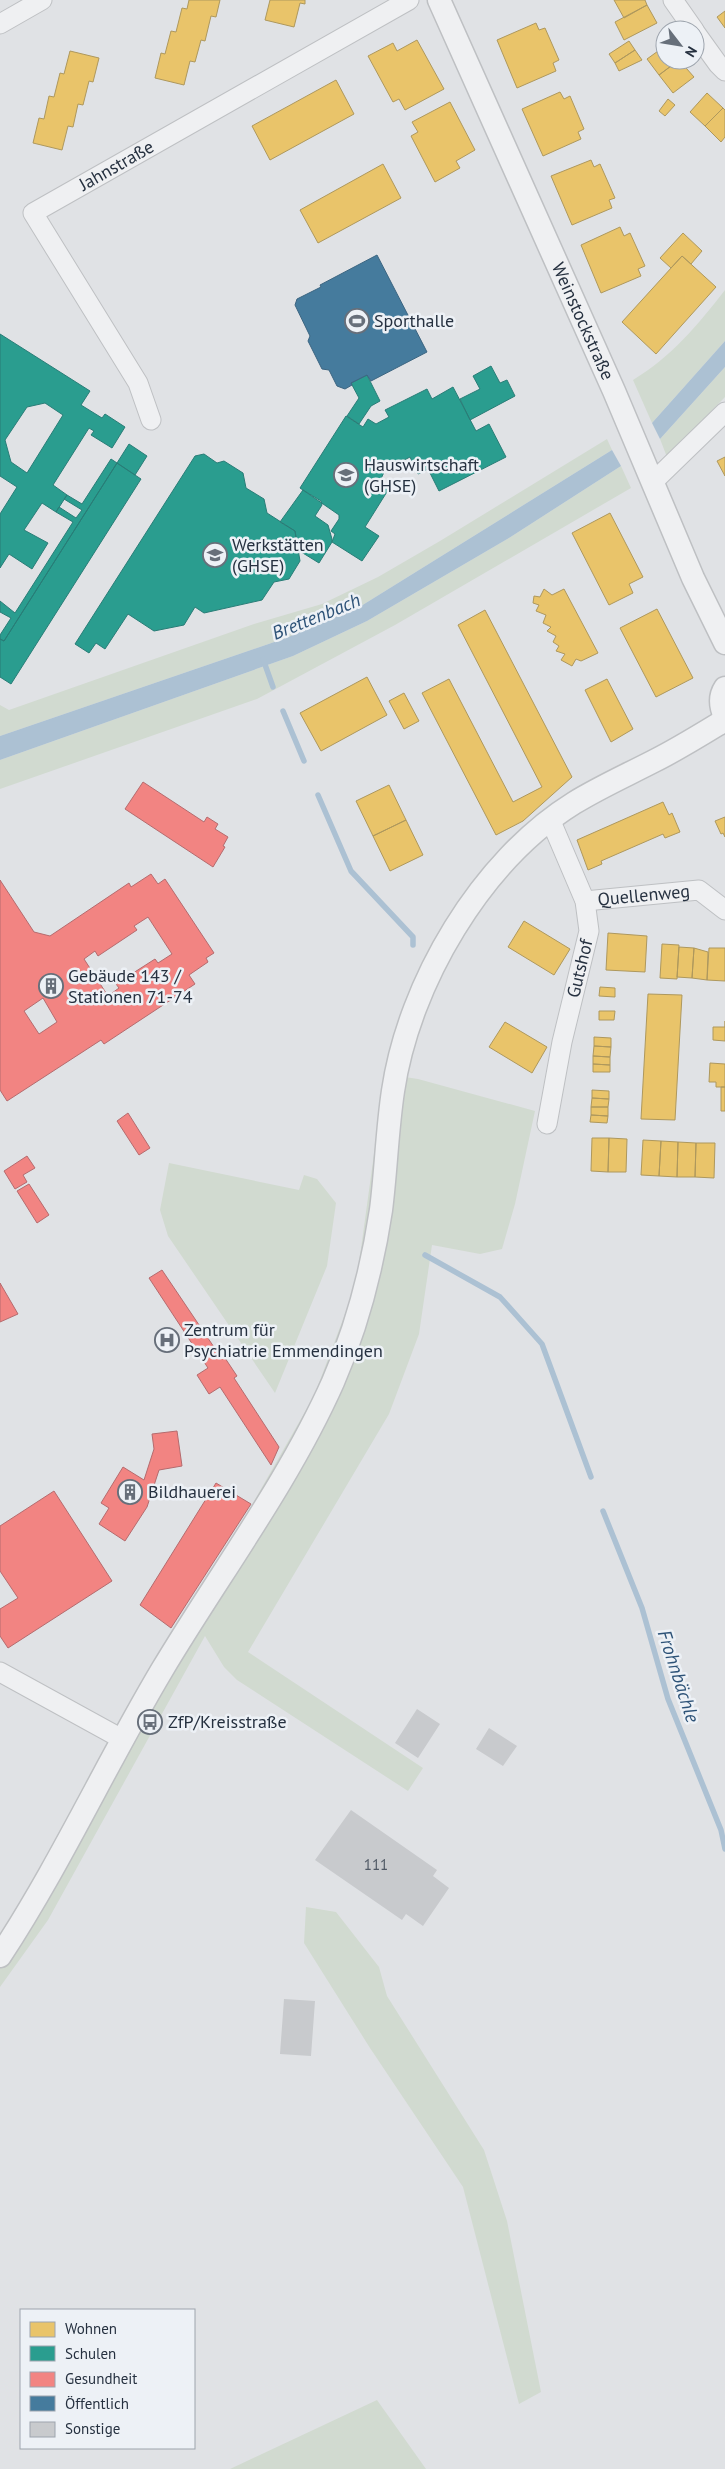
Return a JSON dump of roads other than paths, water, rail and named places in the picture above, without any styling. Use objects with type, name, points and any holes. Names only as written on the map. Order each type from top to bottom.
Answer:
[{"type":"street","points":[[0,24],[42,0]]},
{"type":"street","name":"Jahnstraße","points":[[151,420],[138,383],[33,213],[409,0]]},
{"type":"street","name":"Weinstockstraße","points":[[439,0],[617,400],[693,578],[725,643]]},
{"type":"street","points":[[673,0],[687,20]]},
{"type":"street","points":[[705,46],[725,71]]},
{"type":"street","points":[[653,482],[725,412]]},
{"type":"street","points":[[0,1956],[29,1911],[122,1739],[164,1667],[275,1488],[333,1382],[367,1285],[381,1207],[393,1088],[413,1013],[460,917],[500,866],[550,819],[599,788],[657,760],[725,719],[721,707],[722,692],[725,688]]},
{"type":"street","name":"Gutshof","points":[[547,1124],[562,1042],[589,931],[585,901],[550,819]]},
{"type":"street","name":"Quellenweg","points":[[585,901],[699,890],[725,910]]},
{"type":"street","points":[[0,1672],[122,1739]]},
{"type":"water","points":[[725,341],[725,367],[660,439],[652,423]]},
{"type":"water","points":[[612,450],[621,466],[509,538],[367,621],[293,656],[0,760],[0,736],[286,638],[361,606]]},
{"type":"waterway","name":"Frohnbächle","points":[[263,659],[273,687]]},
{"type":"waterway","name":"Frohnbächle","points":[[283,711],[304,761]]},
{"type":"waterway","name":"Frohnbächle","points":[[318,795],[351,871],[413,937],[413,945]]},
{"type":"waterway","name":"Frohnbächle","points":[[425,1255],[500,1297],[542,1344],[591,1477]]},
{"type":"waterway","name":"Frohnbächle","points":[[603,1511],[642,1608],[668,1699],[721,1830],[725,1849]]},
{"type":"place","name":"Sporthalle","points":[[357,321]]},
{"type":"place","name":"Hauswirtschaft (GHSE)","points":[[346,475]]},
{"type":"place","name":"Werkstätten (GHSE)","points":[[215,555]]},
{"type":"place","name":"Gebäude 143 / Stationen 71-74","points":[[51,986]]},
{"type":"place","name":"Zentrum für Psychiatrie Emmendingen","points":[[167,1340]]},
{"type":"place","name":"Bildhauerei","points":[[130,1492]]},
{"type":"place","name":"ZfP/Kreisstraße","points":[[150,1722]]},
{"type":"water label","name":"Brettenbach","points":[[316,616]]}]
